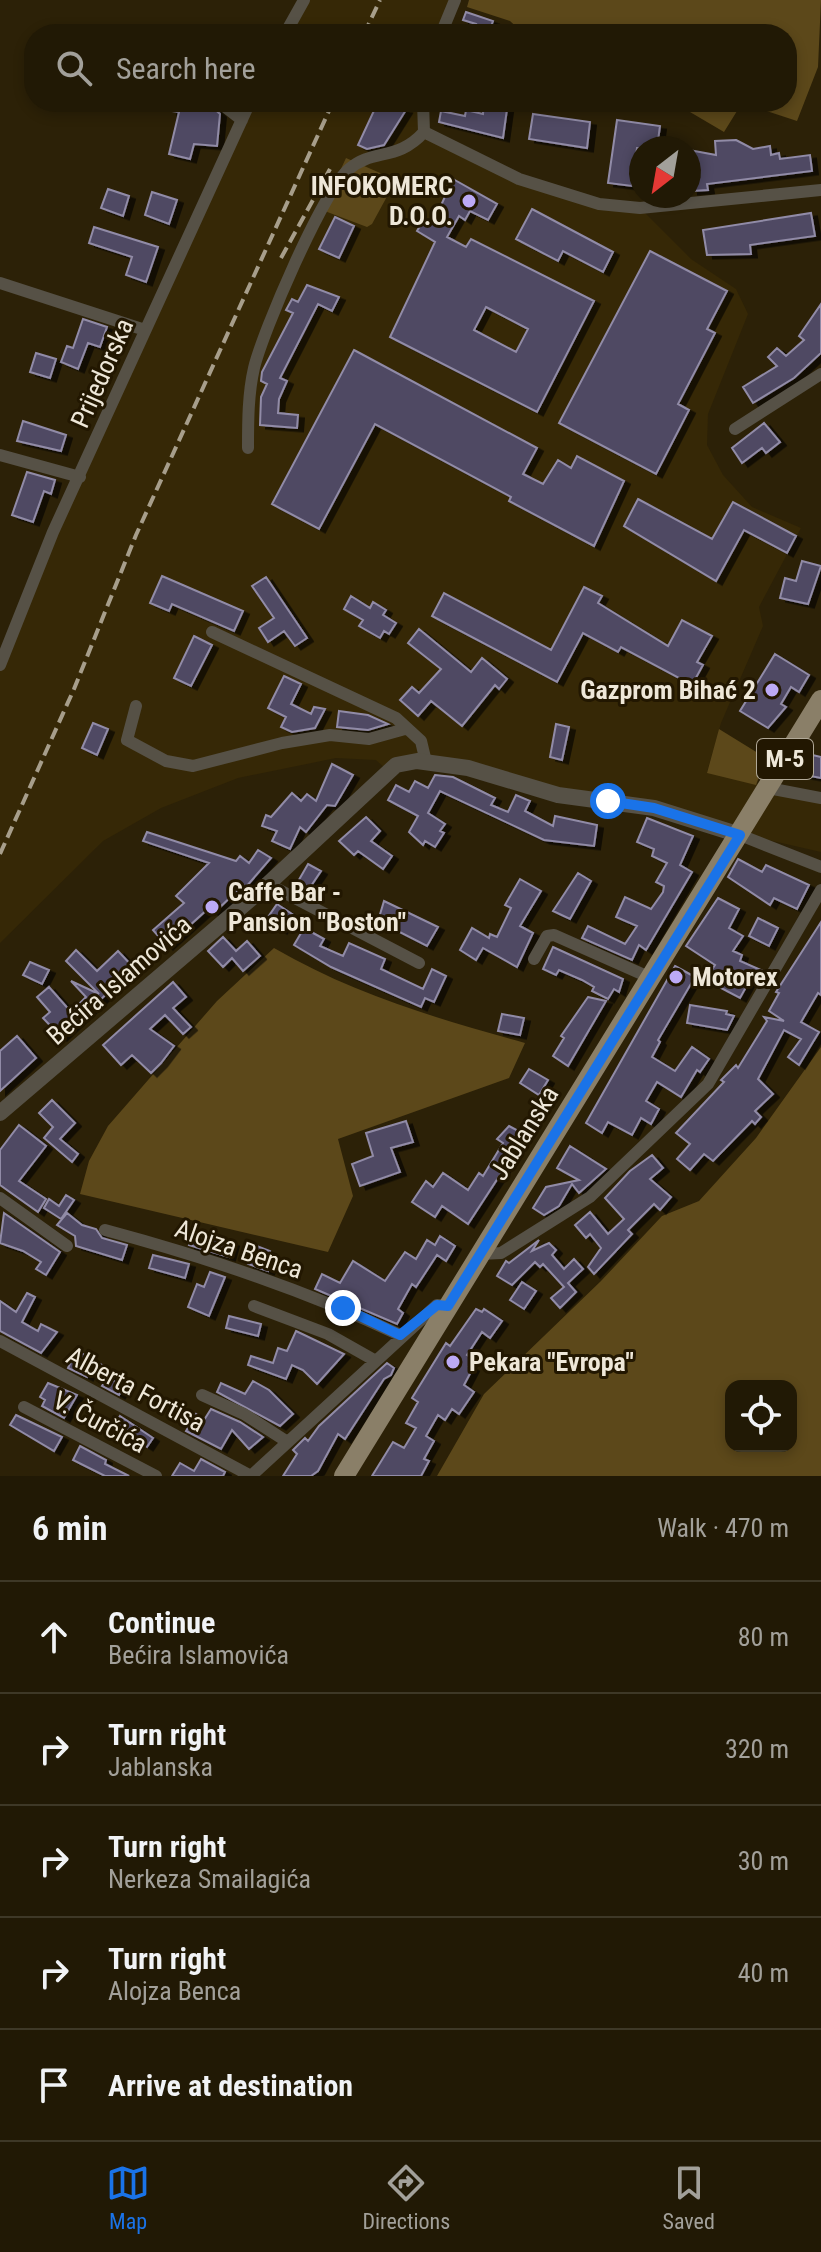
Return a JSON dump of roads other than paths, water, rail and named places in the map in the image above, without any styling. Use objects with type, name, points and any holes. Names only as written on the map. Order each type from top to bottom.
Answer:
[{"type":"main road","name":"M-5","points":[[745,827],[821,700]]},
{"type":"main road","name":"Jablanska","points":[[344,1476],[745,827]]},
{"type":"street","points":[[291,24],[304,0]]},
{"type":"street","points":[[445,24],[455,0]]},
{"type":"street","points":[[232,112],[242,120]]},
{"type":"street","name":"Prijedorska","points":[[0,665],[53,532],[246,112]]},
{"type":"street","points":[[248,448],[257,359],[322,210],[352,166],[364,159],[410,148],[424,132],[423,112]]},
{"type":"street","points":[[424,132],[519,179],[599,204],[640,208],[821,190]]},
{"type":"street","points":[[0,283],[145,330]]},
{"type":"street","points":[[735,429],[821,374]]},
{"type":"street","points":[[0,455],[80,477]]},
{"type":"street","points":[[212,632],[396,718],[421,741],[426,762]]},
{"type":"street","points":[[136,706],[127,740],[181,766],[330,735],[369,739],[405,729]]},
{"type":"street","name":"Bećira Islamovića","points":[[0,1113],[268,884],[396,765],[407,761],[468,768],[558,795],[654,808],[745,827]]},
{"type":"street","points":[[768,788],[821,798]]},
{"type":"street","points":[[745,827],[821,867]]},
{"type":"street","points":[[268,884],[419,963]]},
{"type":"street","points":[[480,1254],[501,1253],[590,1197],[708,1084],[821,890]]},
{"type":"street","points":[[534,959],[547,936],[554,935],[651,978]]},
{"type":"street","points":[[0,1198],[67,1246]]},
{"type":"street","name":"Alojza Benca","points":[[105,1230],[223,1265],[343,1308],[400,1335]]},
{"type":"street","points":[[251,1476],[400,1335],[437,1305],[448,1306]]},
{"type":"street","points":[[254,1306],[328,1334],[374,1360]]},
{"type":"street","name":"Alberta Fortisa","points":[[0,1341],[251,1476]]},
{"type":"street","points":[[202,1395],[244,1414],[286,1441]]},
{"type":"street","name":"V. Čurčića","points":[[24,1407],[156,1476]]},
{"type":"railway","points":[[369,24],[380,0]]},
{"type":"railway","points":[[0,854],[74,689],[136,535],[328,112]]},
{"type":"railway","points":[[281,258],[330,169]]},
{"type":"place","name":"INFOKOMERC D.O.O.","points":[[469,201]]},
{"type":"place","name":"Gazprom Bihać 2","points":[[772,690]]},
{"type":"place","name":"Caffe Bar - Pansion \"Boston\"","points":[[212,907]]},
{"type":"place","name":"Motorex","points":[[676,977]]},
{"type":"place","name":"Pekara \"Evropa\"","points":[[453,1362]]}]
